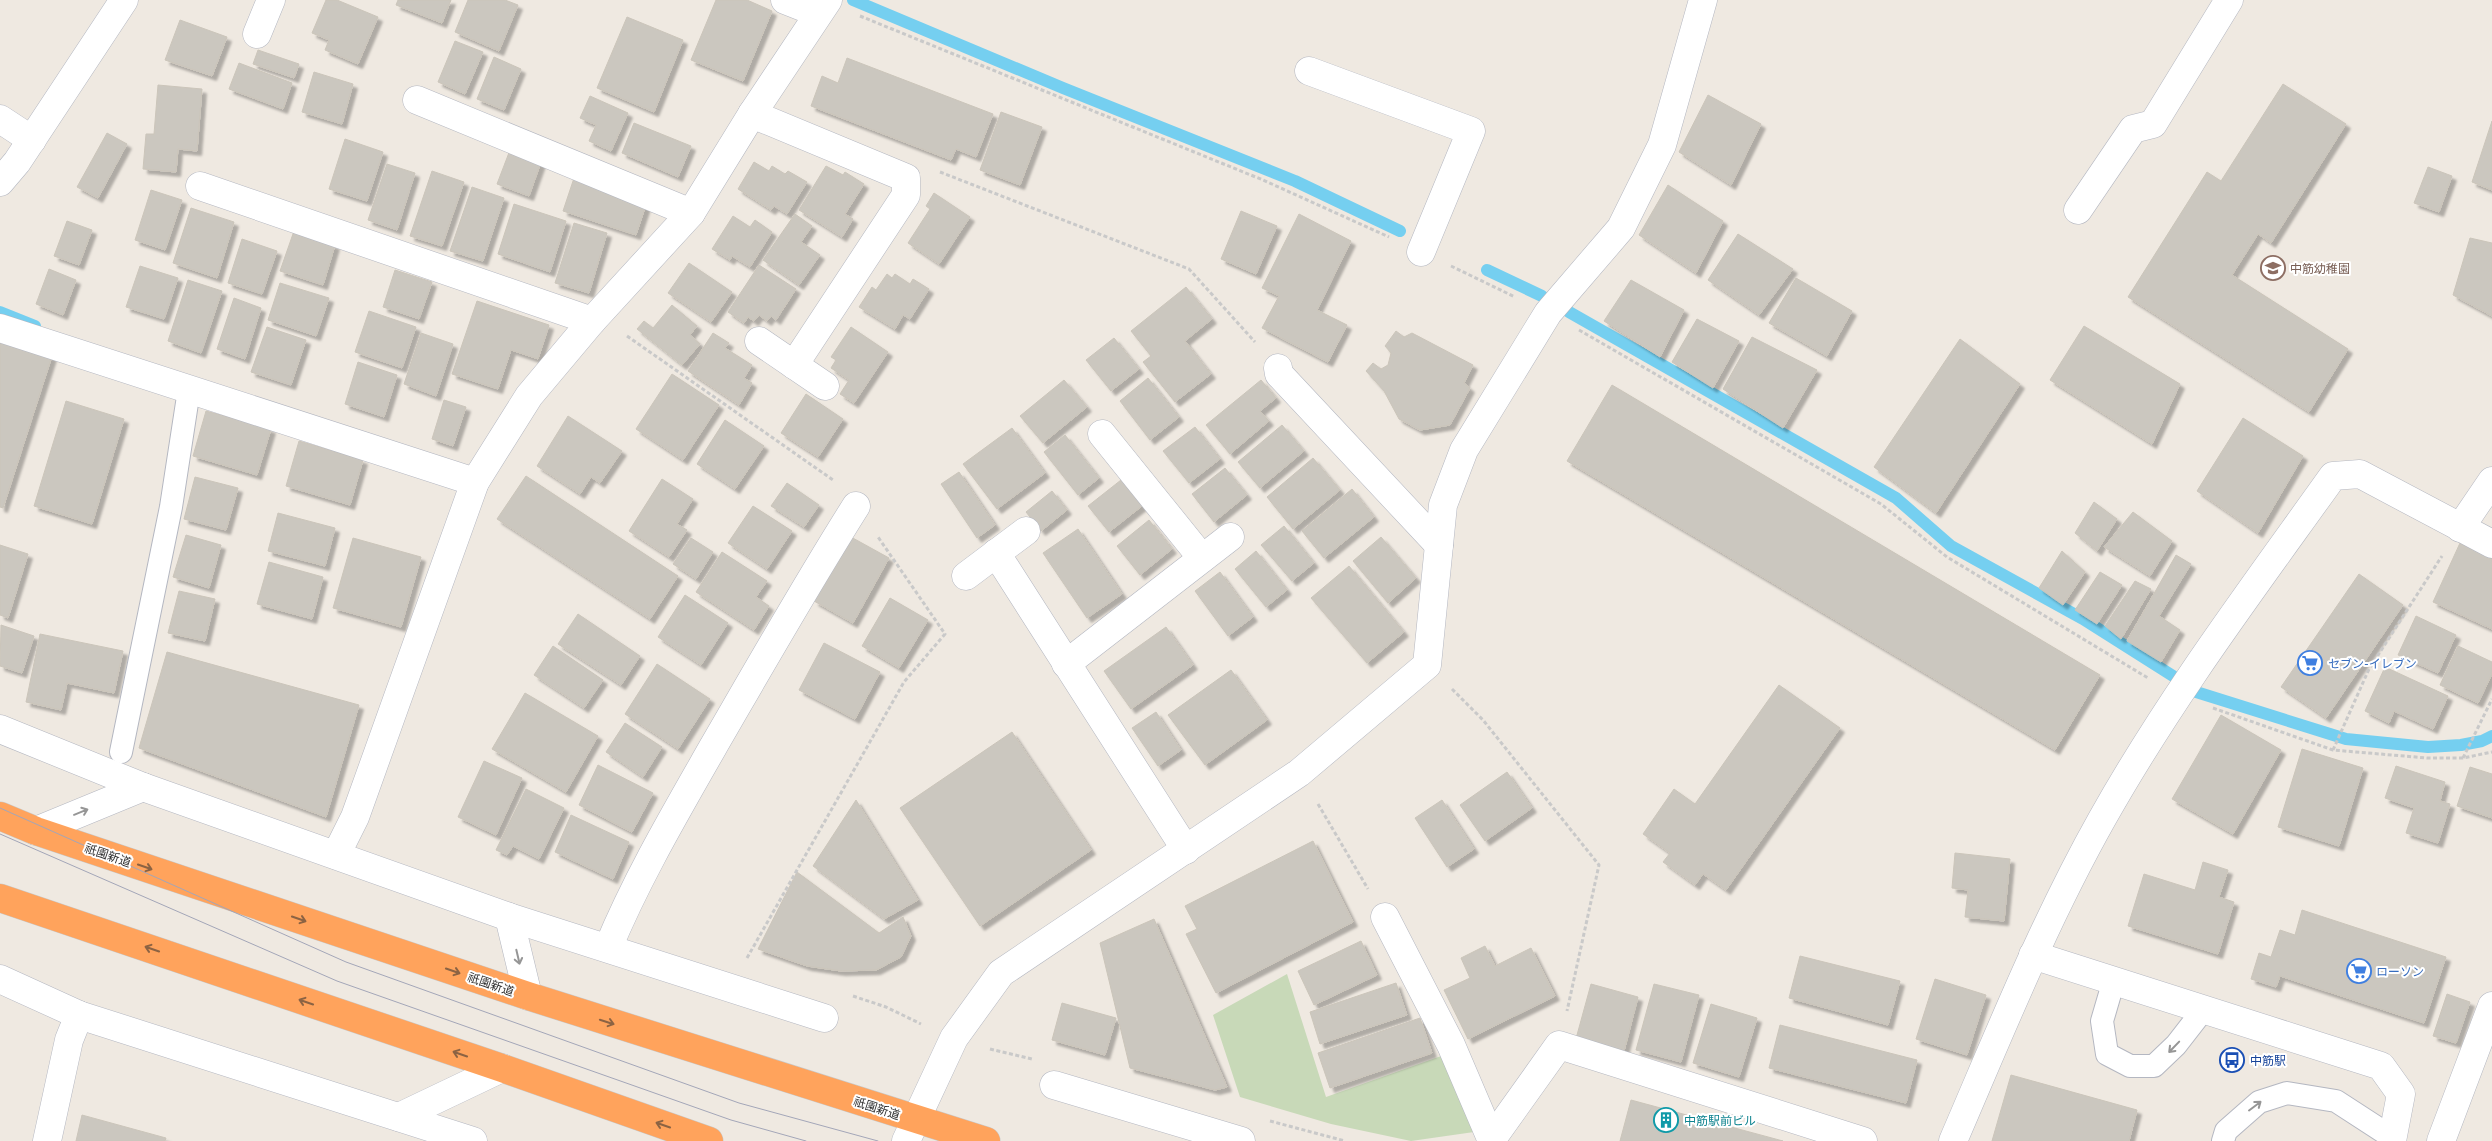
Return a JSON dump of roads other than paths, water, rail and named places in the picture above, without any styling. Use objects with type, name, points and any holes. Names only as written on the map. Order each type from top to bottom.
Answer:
[{"type":"highway","name":"祇園新道","points":[[0,816],[36,831],[528,996],[910,1130],[986,1141]]},
{"type":"highway","points":[[0,898],[502,1068],[709,1141]]},
{"type":"street","points":[[0,182],[32,140],[124,0]]},
{"type":"street","points":[[257,34],[271,0]]},
{"type":"street","points":[[336,855],[355,817],[475,482],[529,396],[592,321],[691,213],[752,114],[824,5],[785,0]]},
{"type":"street","points":[[910,1130],[954,1038],[1001,973],[1299,773],[1427,665],[1443,505],[1464,450],[1548,313],[1621,228],[1658,154],[1703,0]]},
{"type":"street","points":[[2078,210],[2133,129],[2153,124],[2229,0]]},
{"type":"street","points":[[1309,71],[1471,131],[1421,252]]},
{"type":"street","points":[[417,100],[691,213]]},
{"type":"street","points":[[752,114],[906,178],[906,195],[794,365]]},
{"type":"street","points":[[0,119],[32,140]]},
{"type":"street","points":[[200,186],[592,321]]},
{"type":"street","points":[[0,328],[475,482]]},
{"type":"street","points":[[758,341],[825,386]]},
{"type":"street","points":[[1278,368],[1278,374],[1438,544]]},
{"type":"street","points":[[1102,434],[1202,558]]},
{"type":"street","points":[[1953,1141],[2033,956],[2102,819],[2176,695],[2333,476],[2360,474],[2492,544]]},
{"type":"street","points":[[2460,528],[2492,481]]},
{"type":"street","points":[[608,948],[619,920],[669,824],[804,588],[856,506]]},
{"type":"street","points":[[966,576],[1026,531]]},
{"type":"street","points":[[1066,664],[1230,538]]},
{"type":"street","points":[[996,553],[1186,850]]},
{"type":"street","points":[[0,729],[144,787],[509,917],[824,1018]]},
{"type":"street","points":[[36,831],[144,787]]},
{"type":"street","points":[[509,917],[528,996]]},
{"type":"street","points":[[1385,917],[1451,1045],[1492,1140]]},
{"type":"street","points":[[2033,956],[2114,980],[2381,1066],[2401,1094],[2392,1139]]},
{"type":"street","points":[[0,979],[79,1015],[473,1141]]},
{"type":"street","points":[[2441,1141],[2492,1006]]},
{"type":"street","points":[[47,1141],[69,1040],[79,1015]]},
{"type":"street","points":[[1492,1140],[1559,1046],[1863,1141]]},
{"type":"street","points":[[399,1117],[502,1068]]},
{"type":"street","points":[[1054,1085],[1241,1141]]},
{"type":"lane","points":[[121,752],[171,507],[189,390]]},
{"type":"lane","points":[[2114,980],[2102,1021],[2107,1054],[2130,1066],[2154,1066],[2176,1046],[2204,1009]]},
{"type":"lane","points":[[2223,1141],[2226,1131],[2259,1102],[2287,1092],[2336,1101],[2392,1139]]},
{"type":"waterway","points":[[853,0],[1063,88],[1295,181],[1400,231]]},
{"type":"waterway","points":[[1487,270],[1542,296]]},
{"type":"waterway","points":[[0,312],[35,326]]},
{"type":"waterway","points":[[1569,312],[1896,498],[1951,546],[2083,619],[2173,676]]},
{"type":"waterway","points":[[2193,691],[2346,739],[2428,747],[2461,745],[2482,741],[2492,736]]},
{"type":"tram line","points":[[0,808],[346,962],[739,1103],[878,1141]]},
{"type":"tram line","points":[[0,834],[337,981],[731,1120],[806,1141]]},
{"type":"place","name":"中筋幼稚園","points":[[2273,268]]},
{"type":"place","name":"セブン-イレブン","points":[[2310,663]]},
{"type":"place","name":"ローソン","points":[[2359,971]]},
{"type":"place","name":"中筋駅","points":[[2232,1060]]},
{"type":"place","name":"中筋駅前ビル","points":[[1666,1120]]}]
